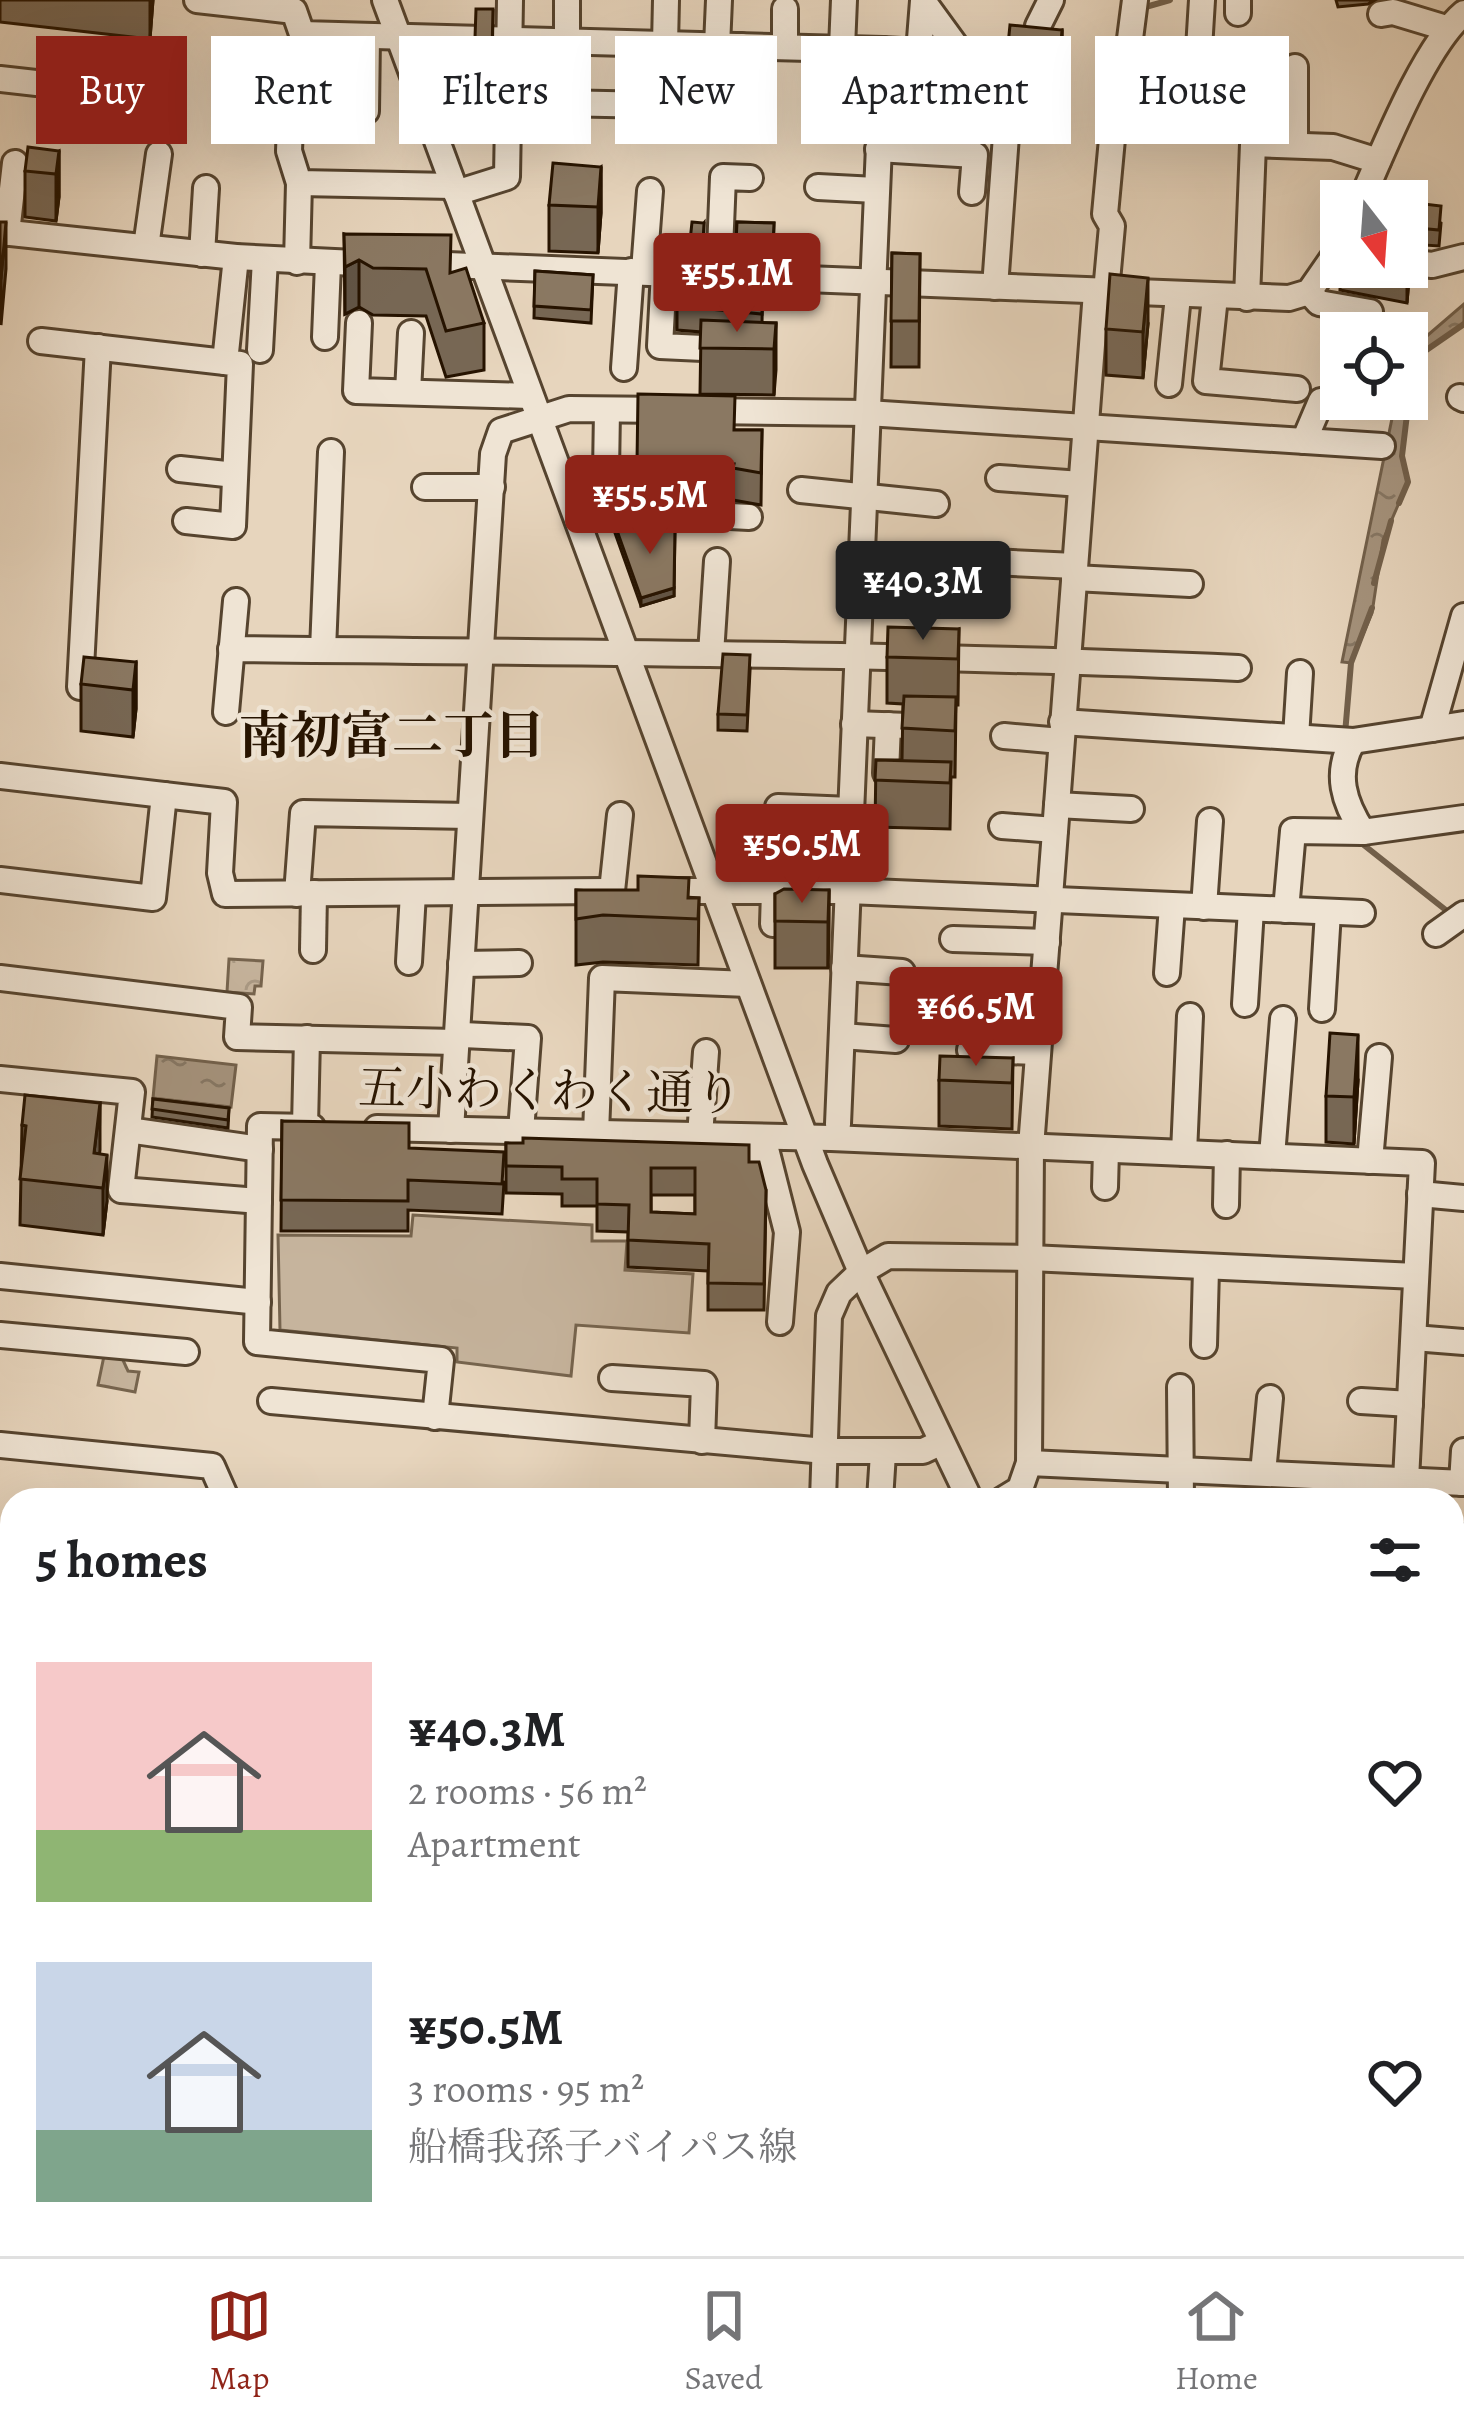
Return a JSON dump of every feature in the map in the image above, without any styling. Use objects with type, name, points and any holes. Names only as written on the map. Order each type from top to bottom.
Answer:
[{"type":"street","points":[[196,0],[294,11],[302,34],[334,36]]},
{"type":"street","points":[[375,38],[399,38],[386,0]]},
{"type":"street","points":[[509,36],[510,0]]},
{"type":"street","points":[[567,0],[567,36]]},
{"type":"street","points":[[665,36],[666,0]]},
{"type":"street","points":[[719,0],[727,36]]},
{"type":"street","points":[[842,36],[844,0]]},
{"type":"street","points":[[1038,26],[1051,0]]},
{"type":"street","points":[[1130,36],[1135,0]]},
{"type":"street","points":[[1199,36],[1202,0]]},
{"type":"street","points":[[921,36],[923,1],[949,36]]},
{"type":"street","points":[[785,9],[785,47]]},
{"type":"street","points":[[1369,180],[1455,21],[1381,14]]},
{"type":"street","points":[[777,47],[801,47]]},
{"type":"street","points":[[1294,67],[1295,144]]},
{"type":"street","points":[[0,79],[36,83]]},
{"type":"street","points":[[289,144],[298,183],[296,262]]},
{"type":"street","points":[[437,144],[806,1138],[861,1272],[964,1488]]},
{"type":"street","points":[[298,183],[454,190],[507,177],[507,144]]},
{"type":"street","points":[[838,1124],[878,144]]},
{"type":"street","points":[[995,286],[1006,144]]},
{"type":"street","points":[[1020,1488],[1029,1463],[1031,1147],[1086,428],[1112,226],[1105,214],[1112,144]]},
{"type":"street","points":[[1247,298],[1253,144],[1333,147],[1378,161]]},
{"type":"street","points":[[878,149],[975,155],[973,193]]},
{"type":"street","points":[[146,248],[159,154]]},
{"type":"street","points":[[15,163],[4,232],[202,254],[328,264],[646,271],[1247,298],[1289,298],[1309,292],[1320,277]]},
{"type":"street","points":[[719,274],[723,177],[750,178]]},
{"type":"street","points":[[818,187],[876,190]]},
{"type":"street","points":[[202,254],[206,188]]},
{"type":"street","points":[[624,368],[646,271],[650,191]]},
{"type":"street","points":[[225,362],[236,256]]},
{"type":"street","points":[[1428,265],[1464,257]]},
{"type":"street","points":[[260,350],[266,259]]},
{"type":"street","points":[[325,337],[328,264]]},
{"type":"street","points":[[646,271],[660,346],[703,348]]},
{"type":"street","points":[[1309,292],[1319,303],[1370,312]]},
{"type":"street","points":[[1169,384],[1178,296]]},
{"type":"street","points":[[1215,297],[1206,381],[1297,389]]},
{"type":"street","points":[[359,323],[356,391],[569,409],[867,413],[1382,446]]},
{"type":"street","points":[[409,392],[411,333]]},
{"type":"street","points":[[41,341],[240,364],[233,526],[186,521]]},
{"type":"street","points":[[80,687],[98,347]]},
{"type":"street","points":[[1304,441],[1320,403]]},
{"type":"street","points":[[451,1130],[494,454],[501,431],[534,407]]},
{"type":"street","points":[[607,410],[606,473],[616,510]]},
{"type":"street","points":[[323,650],[331,452]]},
{"type":"street","points":[[181,469],[235,475]]},
{"type":"street","points":[[999,478],[1082,484]]},
{"type":"street","points":[[425,487],[491,487]]},
{"type":"street","points":[[801,490],[936,504]]},
{"type":"street","points":[[578,521],[616,510],[749,517]]},
{"type":"street","points":[[711,654],[717,561]]},
{"type":"street","points":[[992,562],[1190,584]]},
{"type":"street","points":[[226,712],[236,601]]},
{"type":"street","points":[[1432,730],[1464,616]]},
{"type":"street","points":[[231,650],[1066,660],[1238,668]]},
{"type":"street","points":[[1296,737],[1300,673]]},
{"type":"street","points":[[854,724],[952,728]]},
{"type":"street","points":[[1004,736],[1062,731],[1353,741],[1464,724]]},
{"type":"street","points":[[886,773],[888,725]]},
{"type":"street","points":[[1353,741],[1344,756],[1343,786],[1346,806],[1363,832]]},
{"type":"street","points":[[0,776],[224,802],[220,873],[225,894],[848,891],[1362,914]]},
{"type":"street","points":[[778,807],[910,790]]},
{"type":"street","points":[[0,880],[153,898],[164,795]]},
{"type":"street","points":[[1002,826],[1131,809]]},
{"type":"street","points":[[313,950],[302,813],[470,816]]},
{"type":"street","points":[[612,891],[620,815]]},
{"type":"street","points":[[1286,910],[1293,831],[1363,832],[1464,818]]},
{"type":"street","points":[[1204,907],[1210,821]]},
{"type":"street","points":[[773,923],[774,891]]},
{"type":"street","points":[[409,962],[413,892]]},
{"type":"street","points":[[1167,973],[1172,906]]},
{"type":"street","points":[[1245,1004],[1251,909]]},
{"type":"street","points":[[1322,1009],[1328,912]]},
{"type":"street","points":[[953,939],[1047,942]]},
{"type":"street","points":[[461,964],[519,963]]},
{"type":"street","points":[[844,968],[902,972]]},
{"type":"street","points":[[0,978],[239,1007],[237,1037],[455,1042],[464,1035],[528,1038],[520,1131]]},
{"type":"street","points":[[596,1133],[602,978],[748,984]]},
{"type":"street","points":[[1184,1153],[1190,1016]]},
{"type":"street","points":[[1272,1156],[1283,1019]]},
{"type":"street","points":[[842,1036],[896,1040]]},
{"type":"street","points":[[305,1126],[307,1038]]},
{"type":"street","points":[[970,1050],[1038,1052]]},
{"type":"street","points":[[700,1136],[706,1052]]},
{"type":"street","points":[[1370,1161],[1379,1057]]},
{"type":"street","points":[[0,1079],[132,1092],[121,1190],[259,1201]]},
{"type":"street","name":"五小わくわく通り","points":[[128,1130],[260,1144],[260,1126],[305,1126],[700,1136],[765,1147],[806,1138],[1422,1162],[1420,1194]]},
{"type":"street","points":[[436,1417],[441,1360],[257,1342],[260,1144],[765,1147],[787,1232],[780,1322]]},
{"type":"street","points":[[1105,1186],[1106,1150]]},
{"type":"street","points":[[1226,1205],[1227,1154]]},
{"type":"street","points":[[1406,1488],[1420,1194],[1464,1198]]},
{"type":"street","points":[[823,1488],[829,1316],[839,1293],[888,1256],[1416,1276]]},
{"type":"street","points":[[1204,1345],[1206,1269]]},
{"type":"street","points":[[0,1276],[258,1302]]},
{"type":"street","points":[[0,1335],[186,1352]]},
{"type":"street","points":[[1414,1339],[1464,1342]]},
{"type":"street","points":[[612,1378],[704,1384],[702,1442]]},
{"type":"street","points":[[1180,1387],[1181,1488]]},
{"type":"street","points":[[1263,1473],[1270,1398]]},
{"type":"street","points":[[1361,1400],[1410,1404]]},
{"type":"street","points":[[271,1401],[825,1451],[923,1451],[940,1443]]},
{"type":"street","points":[[0,1445],[212,1466],[221,1488]]},
{"type":"street","points":[[1422,1488],[1463,1483],[1464,1451]]},
{"type":"street","points":[[881,1488],[883,1453]]},
{"type":"street","points":[[1029,1463],[1263,1473],[1389,1488]]},
{"type":"green space","points":[[229,959],[263,961],[261,986],[255,986],[254,994],[227,992]]},
{"type":"green space","points":[[413,1215],[592,1225],[592,1241],[627,1241],[625,1270],[693,1274],[689,1333],[576,1325],[571,1376],[457,1362],[457,1348],[280,1330],[278,1235],[411,1236]]},
{"type":"green space","points":[[104,1356],[122,1358],[128,1371],[139,1372],[135,1392],[98,1385]]},
{"type":"water","points":[[1464,304],[1464,324],[1428,349],[1428,335]]},
{"type":"water","points":[[1392,420],[1406,420],[1402,456],[1408,482],[1383,540],[1372,613],[1351,663],[1342,662]]},
{"type":"water","points":[[157,1056],[236,1065],[231,1107],[153,1098]]},
{"type":"building","points":[[476,9],[493,9],[492,36],[475,36]]},
{"type":"building","points":[[1010,25],[1062,30],[1062,36],[1009,36]]},
{"type":"building","points":[[28,147],[59,151],[56,174],[25,171]]},
{"type":"building","points":[[553,163],[601,167],[598,207],[549,205]]},
{"type":"building","points":[[1428,204],[1441,206],[1439,230],[1428,229]]},
{"type":"building","points":[[0,222],[6,222],[1,278],[0,278]]},
{"type":"building","points":[[692,222],[704,223],[703,242],[690,241]]},
{"type":"building","points":[[737,222],[774,223],[773,245],[736,243]]},
{"type":"building","points":[[344,234],[451,235],[450,273],[466,268],[484,323],[446,331],[426,269],[373,268],[359,260],[345,267]]},
{"type":"building","points":[[892,253],[920,254],[919,321],[891,321]]},
{"type":"building","points":[[679,270],[763,274],[762,314],[677,306]]},
{"type":"building","points":[[535,271],[593,275],[591,310],[534,306]]},
{"type":"building","points":[[1110,274],[1148,278],[1143,332],[1106,329]]},
{"type":"building","points":[[701,320],[776,323],[774,349],[700,348]]},
{"type":"building","points":[[638,394],[735,396],[734,430],[762,430],[761,473],[733,468],[734,464],[637,462]]},
{"type":"building","points":[[615,525],[675,528],[674,588],[641,598]]},
{"type":"building","points":[[888,627],[959,629],[958,659],[887,657]]},
{"type":"building","points":[[723,654],[750,655],[747,715],[718,714]]},
{"type":"building","points":[[84,657],[136,662],[133,690],[81,684]]},
{"type":"building","points":[[904,696],[956,697],[955,731],[902,728]]},
{"type":"building","points":[[876,760],[951,762],[950,783],[875,780]]},
{"type":"building","points":[[638,876],[689,878],[688,898],[699,898],[698,919],[603,915],[576,919],[576,890],[638,890]]},
{"type":"building","points":[[784,889],[829,890],[828,922],[775,921],[775,894]]},
{"type":"building","points":[[1330,1033],[1358,1035],[1354,1097],[1326,1096]]},
{"type":"building","points":[[940,1056],[1013,1058],[1012,1083],[939,1080]]},
{"type":"building","points":[[25,1095],[100,1103],[94,1153],[107,1155],[103,1188],[20,1179]]},
{"type":"building","points":[[153,1099],[229,1108],[228,1120],[152,1109]]},
{"type":"building","points":[[282,1121],[409,1123],[409,1148],[504,1152],[502,1184],[408,1180],[408,1201],[281,1200]]},
{"type":"building","points":[[523,1138],[749,1145],[749,1162],[759,1162],[766,1190],[764,1284],[708,1283],[709,1244],[628,1240],[629,1205],[597,1204],[597,1179],[562,1179],[562,1167],[506,1166],[506,1143],[523,1143]],"holes":[[[651,1168],[695,1168],[695,1214],[651,1212]]]},
{"type":"waterway","points":[[1142,8],[1170,0]]},
{"type":"waterway","points":[[1399,503],[1408,482],[1402,456],[1412,373],[1425,351],[1464,324]]},
{"type":"waterway","points":[[1374,583],[1391,521]]},
{"type":"waterway","points":[[1345,734],[1351,663],[1372,608]]},
{"type":"waterway","points":[[1360,842],[1447,911]]},
{"type":"district","name":"南初富二丁目","points":[[392,735]]}]
